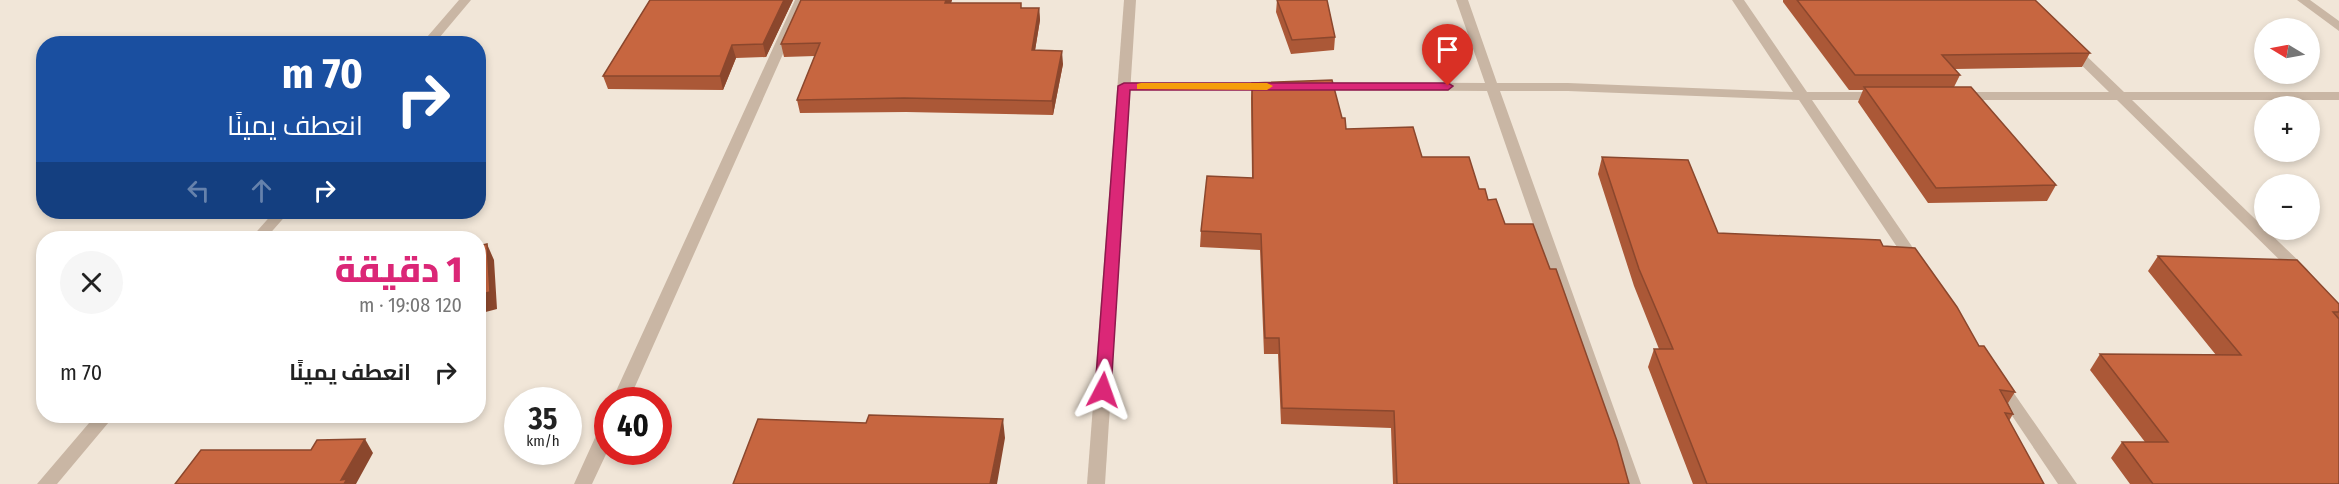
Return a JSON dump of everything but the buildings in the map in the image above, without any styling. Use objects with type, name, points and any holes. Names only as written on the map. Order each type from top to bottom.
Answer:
[{"type":"street","points":[[434,36],[465,0]]},
{"type":"street","points":[[626,387],[801,0]]},
{"type":"street","points":[[1096,484],[1130,0]]},
{"type":"street","points":[[1462,0],[1632,484]]},
{"type":"street","points":[[1738,0],[1928,280]]},
{"type":"street","points":[[2303,0],[2339,27]]},
{"type":"street","points":[[2063,40],[2314,284]]},
{"type":"street","points":[[1124,86],[1279,86]]},
{"type":"street","points":[[1303,86],[1623,88],[1801,96],[1896,96]]},
{"type":"street","points":[[1943,96],[2339,96]]},
{"type":"street","points":[[264,231],[276,219]]},
{"type":"street","points":[[1988,368],[2068,484]]},
{"type":"street","points":[[46,484],[99,423]]},
{"type":"street","points":[[583,484],[594,460]]},
{"type":"slow traffic","points":[[1141,86],[1267,86]]},
{"type":"route","points":[[1103,390],[1124,86],[1448,86]]}]
